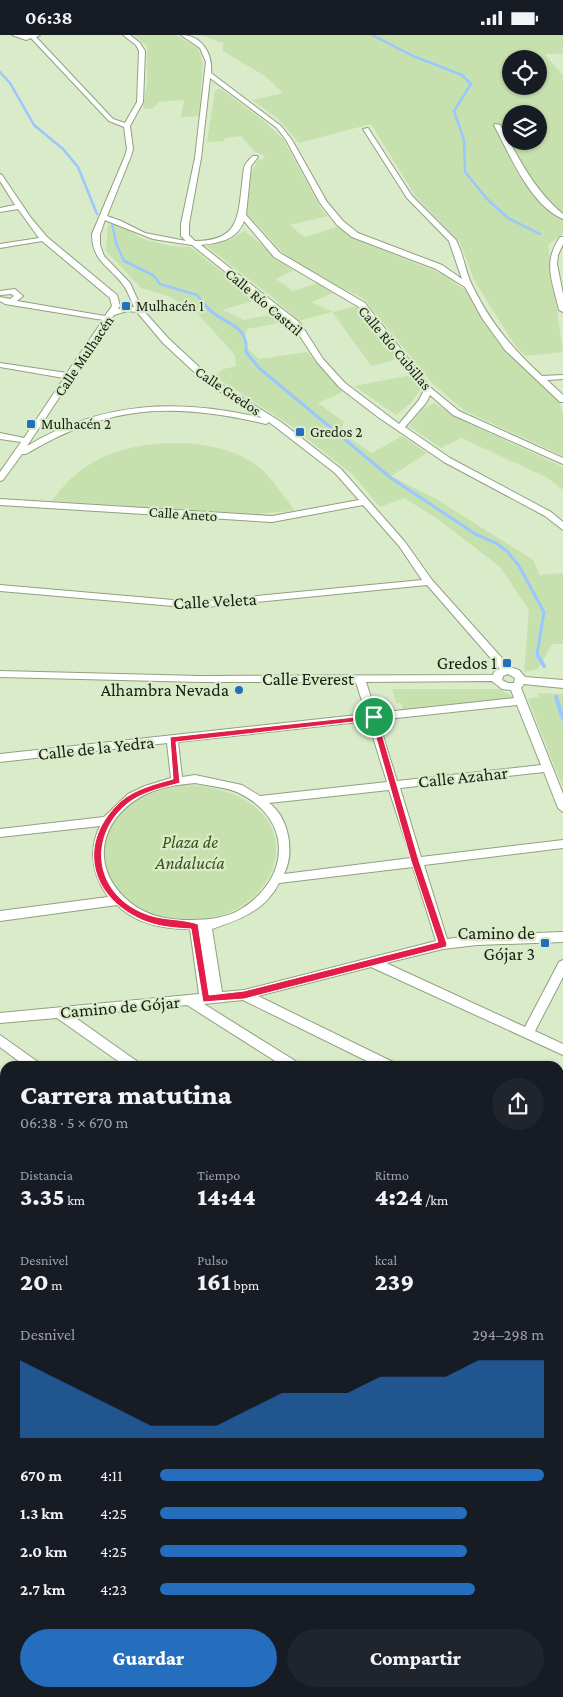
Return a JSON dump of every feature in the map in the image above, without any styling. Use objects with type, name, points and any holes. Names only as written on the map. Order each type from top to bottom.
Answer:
[{"type":"street","points":[[15,35],[22,38],[35,36],[111,120],[127,126],[140,102],[142,51],[138,44],[126,35]]},
{"type":"street","points":[[184,35],[203,47],[208,54],[209,74],[198,158],[185,225],[185,236],[192,243]]},
{"type":"street","points":[[209,74],[279,127],[289,140],[324,203],[340,223],[355,235],[449,261],[468,286],[486,318],[508,348],[542,378],[563,400]]},
{"type":"street","points":[[207,86],[223,84]]},
{"type":"street","points":[[497,125],[526,181],[563,217]]},
{"type":"street","name":"Calle Gredos","points":[[127,126],[130,149],[96,234],[96,245],[101,257],[127,285],[140,310],[186,362],[208,380],[278,424],[338,471],[402,544],[429,582],[507,671],[515,672],[518,683]]},
{"type":"street","points":[[366,129],[409,197],[442,229],[456,247],[449,261]]},
{"type":"street","points":[[102,218],[114,219],[151,237],[192,243],[225,238],[236,229],[242,215],[248,166],[255,157]]},
{"type":"street","name":"Calle Mulhacén","points":[[0,175],[44,239],[114,297],[116,306],[27,441],[0,478]]},
{"type":"street","points":[[0,210],[20,206]]},
{"type":"street","name":"Calle Río Cubillas","points":[[242,215],[253,230],[277,255],[362,305],[428,390],[456,413],[563,461]]},
{"type":"street","points":[[236,229],[253,230]]},
{"type":"street","points":[[0,246],[44,239]]},
{"type":"street","points":[[563,239],[554,251],[552,264],[563,310]]},
{"type":"street","name":"Calle Río Castril","points":[[192,243],[297,325],[320,360],[342,385],[386,419],[448,460],[548,515],[563,527]]},
{"type":"street","points":[[449,261],[468,286]]},
{"type":"street","points":[[2,296],[111,316],[127,309],[140,310]]},
{"type":"street","points":[[0,365],[70,376]]},
{"type":"street","points":[[542,378],[563,377]]},
{"type":"street","points":[[400,428],[423,401],[428,390]]},
{"type":"street","points":[[423,401],[441,400]]},
{"type":"street","points":[[17,455],[41,439],[62,430],[103,415],[134,409],[198,408],[250,416],[278,424]]},
{"type":"street","points":[[386,419],[410,415]]},
{"type":"street","points":[[0,436],[27,441]]},
{"type":"street","name":"Calle Aneto","points":[[0,502],[272,519],[299,516],[365,501]]},
{"type":"street","name":"Calle Veleta","points":[[0,588],[196,605],[429,582]]},
{"type":"street","points":[[507,671],[498,674],[496,678],[502,686],[518,683],[563,684]]},
{"type":"street","name":"Calle Everest","points":[[0,674],[360,679],[496,678]]},
{"type":"street","points":[[360,679],[374,717],[415,861],[443,944]]},
{"type":"street","points":[[518,683],[520,701],[563,808]]},
{"type":"street","name":"Calle de la Yedra","points":[[0,758],[520,701]]},
{"type":"street","points":[[172,739],[177,781]]},
{"type":"street","name":"Calle Azahar","points":[[261,800],[547,768]]},
{"type":"street","points":[[195,779],[222,783],[247,791],[261,800],[275,814],[284,831],[287,848],[285,867],[270,893],[240,915],[201,926],[166,924],[147,919],[130,910],[117,900],[104,884],[98,867],[97,849],[107,821],[125,802],[149,788],[195,779]]},
{"type":"street","points":[[0,833],[107,821]]},
{"type":"street","points":[[279,879],[563,844]]},
{"type":"street","points":[[0,916],[117,900]]},
{"type":"street","points":[[201,926],[211,999]]},
{"type":"street","name":"Camino de Gójar","points":[[0,1018],[244,995],[443,944],[478,940],[563,937]]},
{"type":"street","points":[[373,963],[563,1050]]},
{"type":"street","points":[[528,1033],[563,965]]},
{"type":"street","points":[[244,995],[379,1061]]},
{"type":"street","points":[[190,1001],[285,1061]]},
{"type":"street","points":[[58,1012],[127,1061]]},
{"type":"street","points":[[0,1040],[27,1061]]},
{"type":"green space","points":[[133,35],[176,35],[198,48],[203,64],[199,116],[181,117],[184,100],[159,102],[152,109],[143,108],[147,83],[147,46]]},
{"type":"green space","points":[[200,35],[563,35],[563,54],[547,54],[547,50],[502,50],[502,95],[547,95],[547,56],[563,76],[563,234],[548,245],[563,352],[525,356],[512,341],[474,280],[460,242],[416,197],[371,124],[299,143],[277,118],[252,100],[283,93],[265,76],[223,51],[223,43]]},
{"type":"green space","points":[[221,89],[264,121],[283,139],[323,212],[328,216],[290,225],[304,237],[341,226],[360,241],[445,275],[466,291],[499,344],[559,402],[563,413],[563,456],[465,411],[432,383],[363,298],[319,277],[283,253],[247,214],[251,173],[257,161],[265,158],[263,155],[255,152],[241,136],[225,138],[224,141],[207,142],[215,90]]},
{"type":"green space","points":[[119,224],[143,239],[171,246],[190,247],[258,300],[222,310],[244,320],[275,314],[285,322],[247,329],[244,345],[259,359],[307,352],[343,392],[318,403],[344,422],[340,432],[372,453],[402,436],[427,453],[391,476],[438,500],[533,560],[540,575],[563,573],[563,644],[552,644],[538,669],[524,672],[529,610],[500,567],[439,520],[404,498],[380,507],[353,475],[290,425],[214,376],[224,369],[236,366],[235,355],[196,312],[168,296],[141,288],[106,251],[108,225]]},
{"type":"green space","points":[[245,231],[293,271],[276,279],[293,291],[318,283],[335,292],[312,302],[333,312],[357,306],[398,359],[371,366],[332,312],[299,321],[271,296],[206,246],[227,240]]},
{"type":"green space","points":[[411,375],[421,389],[410,404],[396,415],[354,386]]},
{"type":"green space","points":[[434,403],[462,420],[563,467],[563,490],[546,477],[461,438],[441,448],[409,426],[423,409]]},
{"type":"green space","points":[[182,443],[205,445],[228,451],[249,460],[267,475],[295,511],[252,514],[52,501],[78,473],[93,462],[108,455],[125,449],[143,446]]},
{"type":"green space","points":[[392,689],[499,689],[511,695],[511,698],[403,710],[401,703],[396,703]]},
{"type":"green space","points":[[537,693],[563,694],[563,788],[528,699],[539,697]]},
{"type":"green space","name":"Plaza de Andalucía","points":[[190,785],[233,794],[261,813],[275,836],[275,862],[263,887],[240,907],[208,919],[168,919],[147,913],[129,903],[115,890],[106,874],[102,857],[105,839],[114,822],[130,805],[144,796],[158,791]]},
{"type":"waterway","points":[[372,35],[413,56],[462,75],[471,84],[454,111],[464,140],[465,172],[488,200],[508,218],[540,234]]},
{"type":"waterway","points":[[0,72],[10,83],[34,125],[63,149],[78,167],[97,214]]},
{"type":"waterway","points":[[112,223],[116,243],[124,261],[153,275],[160,284],[197,295],[207,307]]},
{"type":"waterway","points":[[207,307],[239,329],[246,342],[246,352],[259,368],[391,478],[477,535],[496,543],[507,551],[519,566],[544,612],[538,656]]},
{"type":"waterway","points":[[538,656],[544,666]]},
{"type":"waterway","points":[[556,697],[563,719]]},
{"type":"place","name":"Mulhacén 1","points":[[126,306]]},
{"type":"place","name":"Mulhacén 2","points":[[31,424]]},
{"type":"place","name":"Gredos 2","points":[[300,432]]},
{"type":"place","name":"Gredos 1","points":[[507,663]]},
{"type":"place","name":"Alhambra Nevada","points":[[239,690]]},
{"type":"place","name":"Camino de Gójar 3","points":[[545,943]]},
{"type":"route","points":[[374,717],[415,861],[443,944],[244,995],[206,999],[195,926],[166,924],[147,919],[117,900],[104,884],[98,867],[97,849],[101,832],[107,821],[125,802],[149,788],[177,781],[172,739],[374,717]]}]
